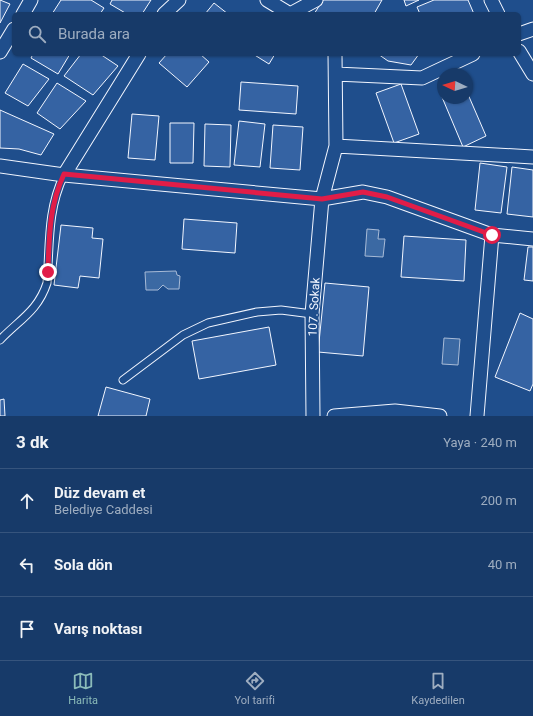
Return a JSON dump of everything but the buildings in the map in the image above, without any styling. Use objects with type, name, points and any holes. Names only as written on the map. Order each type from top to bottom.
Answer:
[{"type":"street","points":[[24,12],[31,0]]},
{"type":"street","points":[[166,12],[179,0]]},
{"type":"street","points":[[267,0],[287,12]]},
{"type":"street","points":[[294,12],[316,0]]},
{"type":"street","points":[[490,0],[497,12]]},
{"type":"street","points":[[521,33],[533,29]]},
{"type":"street","points":[[0,52],[12,33]]},
{"type":"street","points":[[521,54],[533,74]]},
{"type":"street","points":[[64,174],[138,56]]},
{"type":"street","name":"107. Sokak","points":[[314,416],[312,314],[322,199],[336,146],[335,56]]},
{"type":"street","points":[[336,74],[422,78],[469,56]]},
{"type":"street","points":[[336,146],[533,157]]},
{"type":"street","points":[[0,166],[64,174],[322,199],[363,192],[387,197],[492,235],[533,239]]},
{"type":"street","points":[[477,416],[492,235]]},
{"type":"street","points":[[334,416],[395,411],[440,416]]},
{"type":"lane","points":[[0,340],[32,312],[43,294],[46,283],[51,210],[55,195],[64,174]]},
{"type":"lane","points":[[123,380],[183,335],[208,323],[257,312],[281,310],[312,314]]},
{"type":"water","points":[[367,229],[379,230],[378,239],[385,239],[383,257],[365,256]]},
{"type":"water","points":[[176,271],[177,275],[180,276],[179,289],[168,289],[163,285],[158,290],[146,290],[145,272]]},
{"type":"water","points":[[444,338],[460,339],[458,365],[442,364]]},
{"type":"route","points":[[48,272],[49,225],[51,210],[55,195],[64,174],[322,199],[363,192],[387,197],[492,235]]}]
